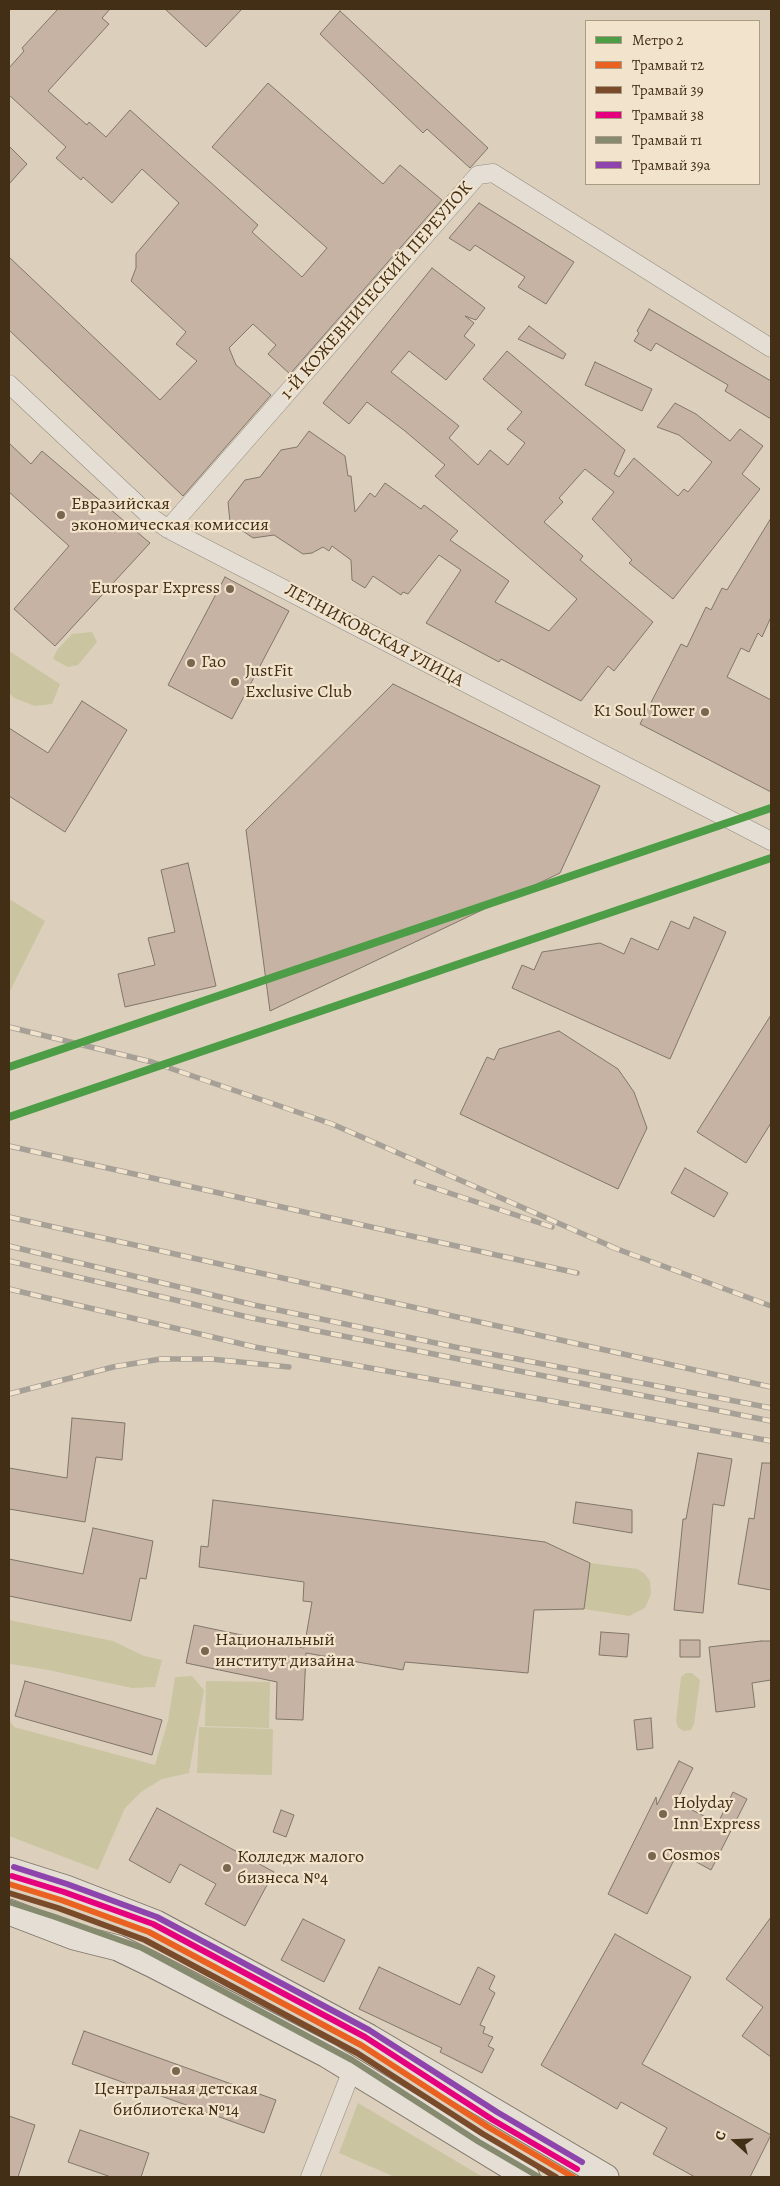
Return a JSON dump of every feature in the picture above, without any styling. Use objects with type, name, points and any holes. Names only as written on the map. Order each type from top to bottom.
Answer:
[{"type":"main road","points":[[9,1870],[66,1888],[156,1924],[370,2037],[606,2177]]},
{"type":"main road","points":[[9,1912],[74,1937],[118,1948],[352,2070],[527,2177]]},
{"type":"street","name":"1-Й КОЖЕВНИЧЕСКИЙ ПЕРЕУЛОК","points":[[168,530],[478,175],[493,173],[771,348]]},
{"type":"street","name":"ЛЕТНИКОВСКАЯ УЛИЦА","points":[[9,384],[151,517],[168,530],[771,841]]},
{"type":"street","points":[[310,2177],[352,2070]]},
{"type":"shaded area","points":[[92,632],[97,642],[78,665],[68,667],[53,659],[57,650],[72,634]]},
{"type":"shaded area","points":[[9,651],[60,684],[52,704],[35,706],[14,698],[9,693]]},
{"type":"shaded area","points":[[9,899],[45,921],[9,993]]},
{"type":"shaded area","points":[[590,1563],[637,1569],[645,1574],[650,1581],[651,1594],[645,1608],[629,1616],[584,1609]]},
{"type":"shaded area","points":[[9,1620],[113,1641],[144,1656],[162,1660],[155,1687],[132,1688],[48,1670],[11,1664],[9,1667]]},
{"type":"shaded area","points":[[686,1673],[692,1673],[700,1680],[694,1724],[691,1730],[683,1731],[678,1727],[676,1721],[681,1677]]},
{"type":"shaded area","points":[[192,1676],[204,1690],[189,1773],[162,1779],[141,1792],[125,1808],[98,1870],[9,1836],[9,1720],[14,1727],[155,1765],[168,1721],[175,1677]]},
{"type":"shaded area","points":[[206,1681],[270,1682],[269,1728],[205,1726]]},
{"type":"shaded area","points":[[199,1727],[273,1729],[272,1775],[197,1773]]},
{"type":"shaded area","points":[[358,2103],[483,2177],[395,2177],[339,2153]]},
{"type":"building","points":[[58,9],[110,9],[102,18],[109,24],[48,91],[87,125],[89,122],[106,137],[130,110],[258,225],[252,232],[302,277],[327,248],[212,147],[268,83],[383,184],[400,165],[442,200],[290,374],[268,354],[276,345],[253,324],[229,348],[236,365],[271,395],[183,496],[9,330],[9,257],[160,400],[197,361],[176,344],[186,332],[131,281],[136,268],[136,254],[179,203],[142,169],[112,203],[83,177],[81,180],[56,158],[66,147],[9,95],[9,68],[24,51],[22,48]]},
{"type":"building","points":[[165,9],[242,9],[206,47]]},
{"type":"building","points":[[340,11],[488,148],[470,168],[427,129],[423,133],[320,34]]},
{"type":"building","points":[[9,146],[27,164],[9,184]]},
{"type":"building","points":[[479,203],[574,262],[546,304],[518,287],[525,277],[475,245],[470,251],[449,238]]},
{"type":"building","points":[[432,268],[485,308],[476,320],[465,316],[474,323],[464,336],[475,345],[446,380],[409,351],[391,372],[459,426],[449,438],[478,465],[490,450],[508,465],[525,443],[507,429],[522,412],[483,379],[507,351],[625,450],[614,474],[619,477],[634,458],[678,496],[684,489],[688,492],[712,462],[679,435],[657,427],[675,403],[696,414],[730,441],[740,429],[763,446],[742,474],[760,489],[673,599],[629,563],[632,560],[592,519],[614,492],[585,469],[559,498],[563,502],[544,522],[583,556],[580,560],[653,622],[614,671],[608,666],[581,701],[501,659],[499,662],[426,623],[461,570],[439,555],[408,594],[403,592],[401,595],[373,576],[365,588],[352,580],[351,560],[332,546],[329,551],[323,547],[312,553],[303,554],[274,535],[253,538],[230,522],[228,502],[245,480],[260,477],[281,450],[297,447],[309,431],[345,456],[348,476],[351,476],[355,512],[370,493],[375,497],[385,483],[421,509],[424,505],[458,531],[450,540],[509,581],[495,602],[549,631],[577,599],[435,476],[445,465],[405,431],[367,402],[349,424],[323,403]]},
{"type":"building","points":[[649,309],[771,381],[771,419],[725,391],[728,385],[656,343],[651,351],[634,341],[639,333],[637,331]]},
{"type":"building","points":[[529,326],[566,354],[563,359],[518,339]]},
{"type":"building","points":[[595,362],[652,389],[642,411],[585,385]]},
{"type":"building","points":[[9,443],[31,464],[42,451],[150,543],[55,646],[14,609],[69,546],[9,492]]},
{"type":"building","points":[[771,518],[771,617],[762,637],[758,633],[749,652],[741,648],[727,677],[771,700],[771,792],[640,724],[681,644],[687,647],[706,607],[711,610],[722,588],[727,590]]},
{"type":"building","points":[[225,577],[289,611],[232,719],[168,685]]},
{"type":"building","points":[[393,684],[600,786],[560,873],[270,1011],[246,830]]},
{"type":"building","points":[[82,701],[127,730],[65,832],[9,796],[9,728],[48,753]]},
{"type":"building","points":[[188,863],[216,986],[125,1007],[118,974],[155,965],[148,938],[175,932],[161,870]]},
{"type":"building","points":[[694,917],[726,932],[670,1059],[512,988],[522,965],[534,970],[542,952],[600,943],[624,954],[631,938],[658,950],[671,921],[689,929]]},
{"type":"building","points":[[771,1015],[771,1123],[746,1163],[697,1132]]},
{"type":"building","points":[[559,1031],[618,1069],[634,1092],[647,1128],[618,1189],[460,1114],[487,1057],[494,1060],[499,1049]]},
{"type":"building","points":[[685,1168],[728,1193],[714,1217],[671,1193]]},
{"type":"building","points":[[72,1418],[125,1423],[122,1460],[96,1457],[85,1522],[9,1509],[9,1468],[67,1478]]},
{"type":"building","points":[[698,1453],[732,1459],[724,1506],[713,1504],[703,1613],[674,1610],[683,1519],[686,1519]]},
{"type":"building","points":[[762,1463],[771,1463],[771,1590],[738,1584],[749,1518],[754,1519]]},
{"type":"building","points":[[213,1500],[545,1542],[590,1563],[584,1609],[534,1610],[528,1673],[405,1662],[403,1670],[306,1653],[303,1720],[276,1719],[277,1682],[186,1663],[194,1625],[304,1648],[312,1602],[303,1601],[304,1582],[199,1567],[201,1546],[208,1547]]},
{"type":"building","points":[[576,1502],[632,1510],[632,1533],[573,1523]]},
{"type":"building","points":[[93,1528],[153,1541],[146,1579],[140,1578],[131,1621],[9,1596],[9,1559],[83,1574]]},
{"type":"building","points":[[601,1632],[629,1634],[627,1657],[599,1655]]},
{"type":"building","points":[[680,1640],[700,1640],[700,1657],[680,1657]]},
{"type":"building","points":[[771,1641],[771,1680],[752,1683],[755,1707],[716,1712],[709,1647]]},
{"type":"building","points":[[25,1681],[162,1720],[152,1755],[15,1716]]},
{"type":"building","points":[[651,1718],[653,1748],[637,1750],[634,1720]]},
{"type":"building","name":"Cosmos","points":[[679,1761],[693,1768],[676,1802],[718,1823],[733,1792],[747,1799],[711,1870],[678,1852],[647,1914],[608,1894],[656,1797],[657,1805]]},
{"type":"building","name":"Колледж малого бизнеса №4","points":[[157,1808],[274,1872],[245,1926],[205,1904],[216,1884],[180,1864],[170,1883],[129,1860]]},
{"type":"building","points":[[281,1810],[294,1815],[286,1837],[273,1832]]},
{"type":"building","points":[[771,1917],[771,2057],[742,2036],[763,2007],[726,1979]]},
{"type":"building","points":[[303,1919],[345,1940],[324,1982],[281,1960]]},
{"type":"building","points":[[615,1934],[691,1977],[642,2064],[771,2135],[750,2177],[695,2177],[653,2154],[667,2128],[621,2102],[617,2109],[541,2065]]},
{"type":"building","points":[[379,1967],[460,2005],[478,1967],[495,1976],[489,1989],[495,1993],[480,2025],[485,2027],[483,2033],[493,2037],[488,2046],[494,2049],[482,2073],[440,2052],[442,2048],[359,2009]]},
{"type":"building","points":[[84,2031],[276,2100],[264,2133],[72,2064]]},
{"type":"building","points":[[9,2116],[35,2125],[18,2177],[9,2177]]},
{"type":"building","points":[[80,2130],[149,2153],[141,2177],[111,2177],[68,2162]]},
{"type":"railway","points":[[9,1027],[152,1062],[332,1124],[615,1248]]},
{"type":"railway","points":[[9,1146],[577,1273]]},
{"type":"railway","points":[[416,1182],[552,1227]]},
{"type":"railway","points":[[9,1217],[771,1387]]},
{"type":"railway","points":[[9,1246],[254,1305],[455,1347],[771,1408]]},
{"type":"railway","points":[[609,1246],[771,1306]]},
{"type":"railway","points":[[9,1261],[252,1318],[771,1421]]},
{"type":"railway","points":[[9,1289],[255,1347],[771,1441]]},
{"type":"railway","points":[[9,1394],[113,1367],[161,1359],[211,1359],[289,1367]]},
{"type":"metro line","name":"2","points":[[9,1067],[771,808]]},
{"type":"metro line","name":"2","points":[[9,1117],[771,858]]},
{"type":"tram line","name":"39а","points":[[14,1867],[157,1917],[369,2030],[497,2112],[582,2162]]},
{"type":"tram line","name":"38","points":[[12,1876],[64,1892],[153,1924],[365,2037],[493,2120],[577,2169]]},
{"type":"tram line","name":"т2","points":[[9,1884],[61,1900],[149,1932],[361,2045],[488,2127],[573,2177]]},
{"type":"tram line","name":"39","points":[[9,1893],[58,1908],[145,1940],[357,2053],[483,2134],[556,2177]]},
{"type":"tram line","name":"т1","points":[[9,1902],[142,1948],[352,2060],[479,2142],[539,2177]]},
{"type":"place","name":"Евразийская экономическая комиссия","points":[[61,515]]},
{"type":"place","name":"Eurospar Express","points":[[230,589]]},
{"type":"place","name":"Гао","points":[[191,663]]},
{"type":"place","name":"JustFit Exclusive Club","points":[[235,682]]},
{"type":"place","name":"К1 Soul Tower","points":[[705,712]]},
{"type":"place","name":"Национальный институт дизайна","points":[[205,1651]]},
{"type":"place","name":"Holyday Inn Express","points":[[663,1814]]},
{"type":"place","name":"Cosmos","points":[[652,1856]]},
{"type":"place","name":"Колледж малого бизнеса №4","points":[[227,1868]]},
{"type":"place","name":"Центральная детская библиотека №14","points":[[176,2071]]}]
